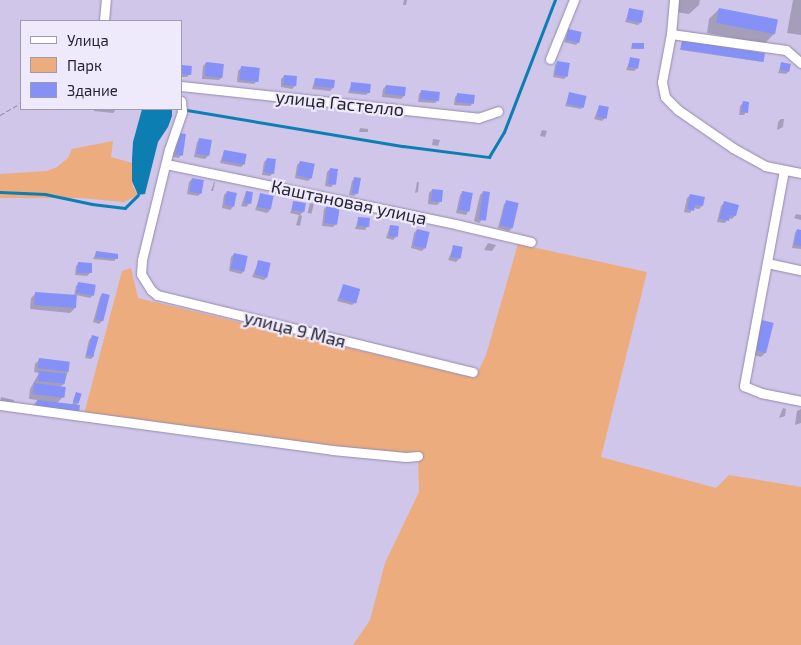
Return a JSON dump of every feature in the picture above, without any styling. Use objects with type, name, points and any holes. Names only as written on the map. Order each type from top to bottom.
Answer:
[{"type":"street","points":[[104,20],[106,0]]},
{"type":"street","points":[[550,59],[574,0]]},
{"type":"street","points":[[674,0],[671,34],[662,82],[665,97],[678,110],[733,148],[765,166],[801,173]]},
{"type":"street","points":[[671,34],[786,50],[801,63]]},
{"type":"street","name":"улица Гастелло","points":[[182,86],[478,118],[498,111]]},
{"type":"street","points":[[166,164],[174,130],[182,110]]},
{"type":"street","name":"Каштановая улица","points":[[166,164],[455,224],[532,242]]},
{"type":"street","name":"улица 9 Мая","points":[[166,164],[142,260],[141,274],[150,290],[157,295],[473,372]]},
{"type":"street","points":[[784,170],[744,386],[768,395],[801,401]]},
{"type":"street","points":[[767,263],[801,270]]},
{"type":"street","points":[[0,405],[332,450],[406,457],[418,456]]},
{"type":"path","points":[[0,115],[20,104]]},
{"type":"green space","points":[[113,141],[111,157],[132,163],[133,187],[138,195],[124,202],[80,198],[0,198],[0,174],[47,171],[57,167],[68,158],[72,149]]},
{"type":"green space","points":[[518,244],[647,272],[601,457],[716,488],[729,475],[801,487],[801,645],[353,645],[370,620],[385,563],[419,492],[418,456],[84,414],[122,271],[131,268],[138,298],[475,378],[486,355]]},
{"type":"water","points":[[142,110],[172,110],[168,127],[158,142],[145,194],[138,195],[132,181],[133,142]]},
{"type":"building","points":[[629,8],[644,11],[641,23],[627,20]]},
{"type":"building","points":[[719,8],[778,19],[775,34],[716,23]]},
{"type":"building","points":[[568,29],[582,32],[579,43],[566,40]]},
{"type":"building","points":[[682,40],[765,53],[764,62],[681,49]]},
{"type":"building","points":[[632,43],[644,43],[644,49],[632,48]]},
{"type":"building","points":[[630,57],[640,59],[638,69],[628,67]]},
{"type":"building","points":[[557,61],[570,63],[568,77],[555,75]]},
{"type":"building","points":[[206,62],[224,64],[222,78],[205,76]]},
{"type":"building","points":[[781,62],[791,64],[789,72],[779,70]]},
{"type":"building","points":[[182,65],[192,66],[191,75],[182,74]]},
{"type":"building","points":[[241,66],[260,68],[258,82],[240,80]]},
{"type":"building","points":[[284,75],[297,76],[296,86],[283,85]]},
{"type":"building","points":[[315,78],[335,80],[334,88],[314,86]]},
{"type":"building","points":[[351,82],[371,84],[370,93],[350,91]]},
{"type":"building","points":[[386,85],[406,87],[405,96],[385,94]]},
{"type":"building","points":[[421,90],[440,92],[439,101],[420,99]]},
{"type":"building","points":[[569,92],[587,96],[584,108],[566,104]]},
{"type":"building","points":[[457,93],[475,95],[474,104],[456,102]]},
{"type":"building","points":[[743,101],[749,102],[748,113],[741,112]]},
{"type":"building","points":[[599,105],[609,107],[607,119],[597,117]]},
{"type":"building","points":[[179,133],[186,134],[183,156],[176,155]]},
{"type":"building","points":[[199,138],[212,140],[209,156],[196,154]]},
{"type":"building","points":[[224,150],[247,154],[245,165],[222,161]]},
{"type":"building","points":[[267,158],[276,159],[274,174],[264,172]]},
{"type":"building","points":[[300,161],[315,164],[312,179],[297,176]]},
{"type":"building","points":[[330,168],[338,169],[336,185],[328,184]]},
{"type":"building","points":[[354,177],[361,178],[358,194],[352,193]]},
{"type":"building","points":[[192,178],[204,180],[202,194],[190,192]]},
{"type":"building","points":[[432,189],[443,190],[442,202],[431,201]]},
{"type":"building","points":[[227,191],[237,193],[234,207],[224,205]]},
{"type":"building","points":[[246,191],[253,192],[251,204],[244,203]]},
{"type":"building","points":[[462,191],[473,193],[470,212],[459,210]]},
{"type":"building","points":[[483,191],[490,192],[486,221],[479,220]]},
{"type":"building","points":[[260,193],[274,196],[271,210],[257,207]]},
{"type":"building","points":[[690,194],[705,197],[703,206],[695,205],[694,211],[687,209]]},
{"type":"building","points":[[506,200],[519,203],[513,228],[500,225]]},
{"type":"building","points":[[293,201],[306,203],[304,212],[292,210]]},
{"type":"building","points":[[724,201],[739,205],[736,216],[730,215],[729,221],[719,219]]},
{"type":"building","points":[[327,205],[340,207],[337,225],[324,223]]},
{"type":"building","points":[[358,217],[370,218],[369,227],[357,226]]},
{"type":"building","points":[[390,225],[399,226],[398,237],[389,236]]},
{"type":"building","points":[[417,229],[430,232],[426,248],[413,246]]},
{"type":"building","points":[[797,229],[801,230],[801,246],[794,245]]},
{"type":"building","points":[[453,245],[463,247],[461,259],[451,257]]},
{"type":"building","points":[[96,251],[118,254],[118,259],[95,257]]},
{"type":"building","points":[[234,253],[248,256],[244,272],[231,269]]},
{"type":"building","points":[[258,260],[271,263],[267,278],[255,275]]},
{"type":"building","points":[[78,262],[92,263],[92,273],[77,273]]},
{"type":"building","points":[[78,282],[96,285],[94,296],[76,293]]},
{"type":"building","points":[[343,284],[360,289],[356,303],[339,298]]},
{"type":"building","points":[[35,292],[77,295],[76,308],[34,305]]},
{"type":"building","points":[[102,293],[110,295],[103,321],[95,319]]},
{"type":"building","points":[[762,320],[774,323],[766,353],[755,350]]},
{"type":"building","points":[[92,335],[99,337],[93,357],[86,355]]},
{"type":"building","points":[[39,358],[70,362],[69,372],[38,368]]},
{"type":"building","points":[[39,371],[66,374],[65,384],[38,381]]},
{"type":"building","points":[[34,383],[66,387],[64,398],[33,394]]},
{"type":"building","points":[[76,392],[82,394],[79,403],[73,402]]},
{"type":"building","points":[[37,400],[80,405],[79,412],[36,406]]},
{"type":"waterway","points":[[187,110],[403,146],[489,157],[504,132],[555,0]]},
{"type":"waterway","points":[[0,192],[45,194],[92,204],[125,208],[138,195]]}]
